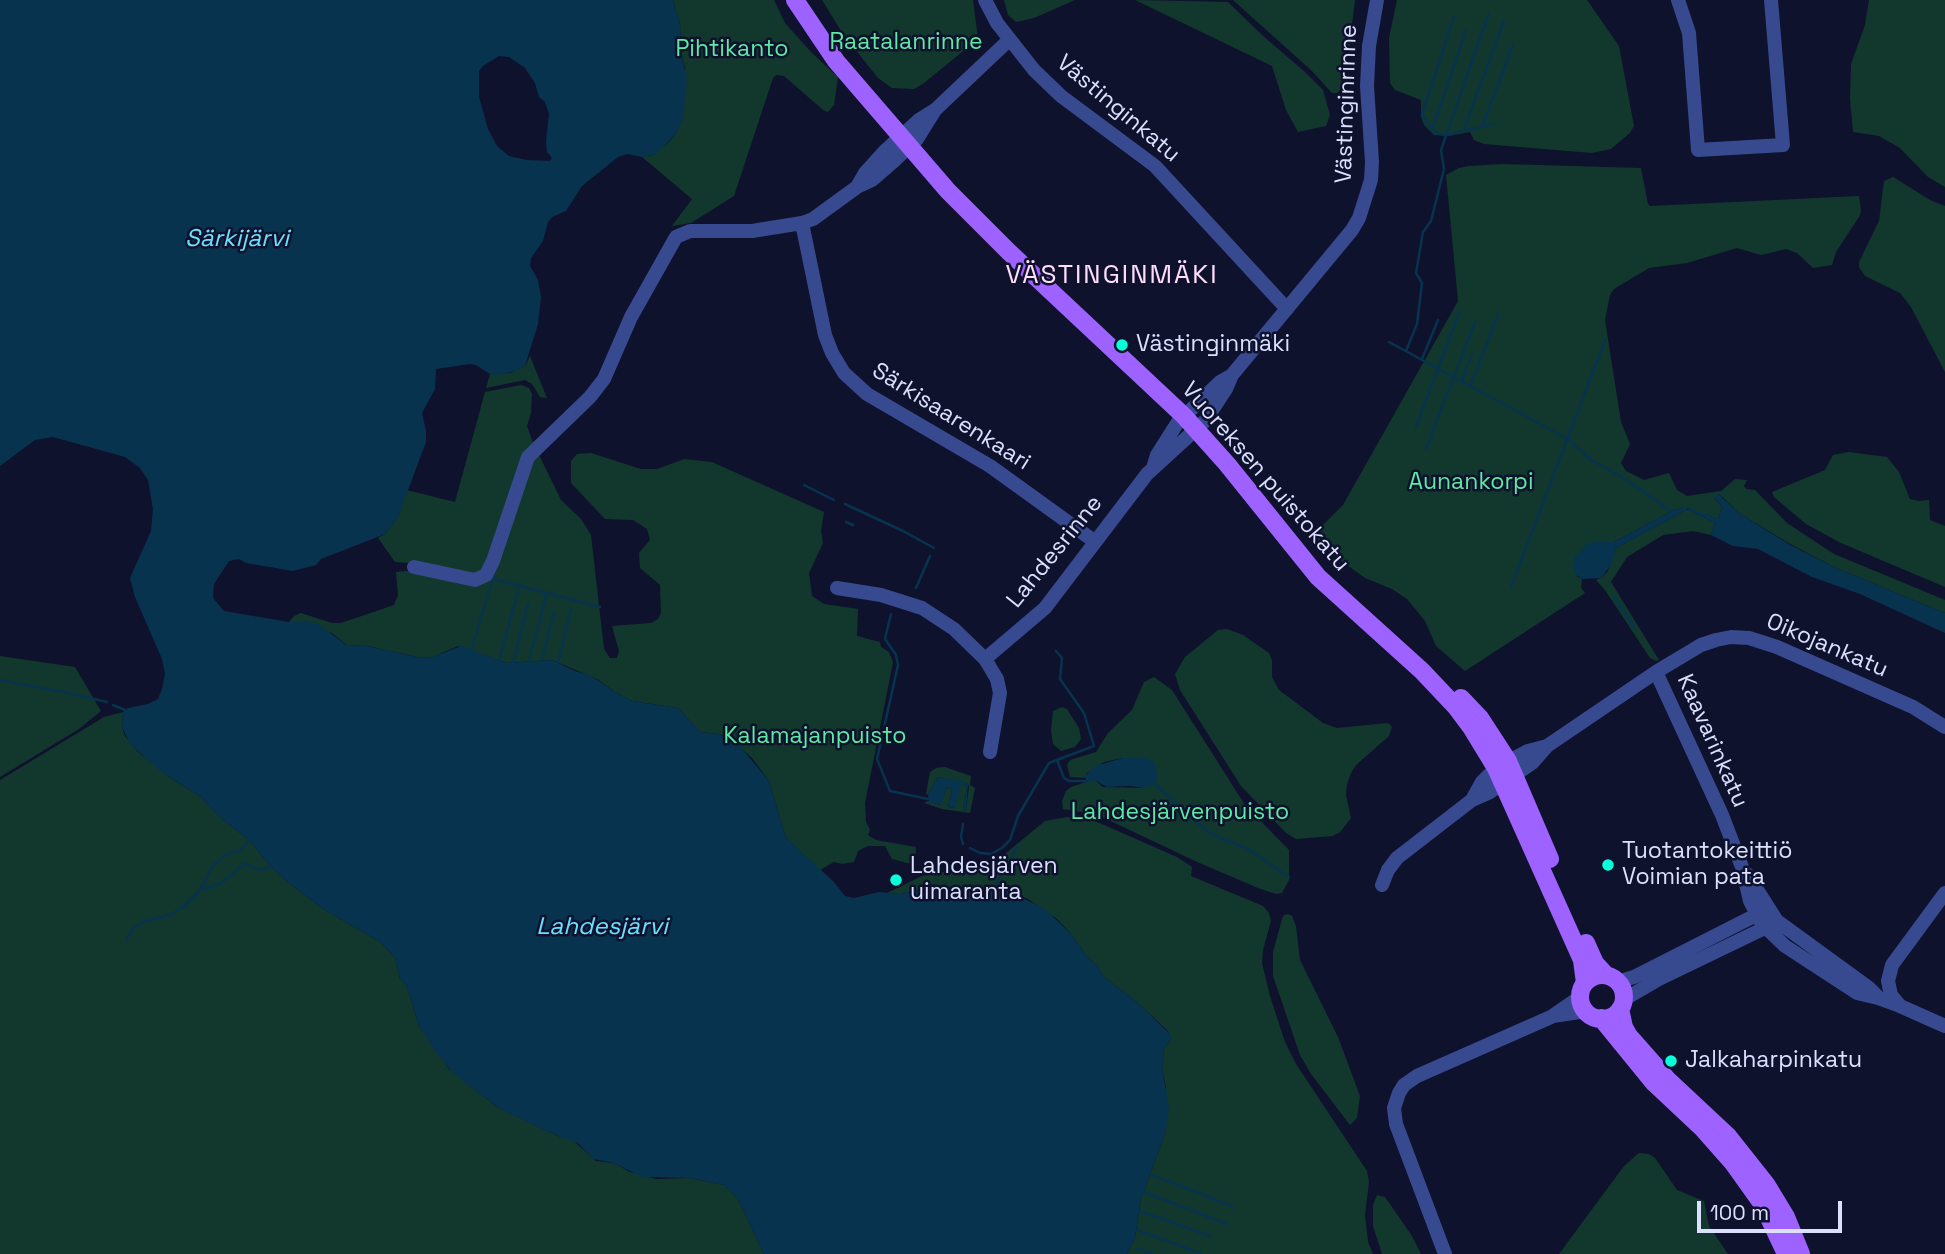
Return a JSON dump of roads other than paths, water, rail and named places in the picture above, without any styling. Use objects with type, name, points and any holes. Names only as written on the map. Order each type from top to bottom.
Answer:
[{"type":"main road","name":"Vuoreksen puistokatu","points":[[794,0],[836,61],[948,191],[1184,416],[1227,464],[1318,577],[1422,671],[1463,700],[1480,718],[1592,957],[1611,979]]},
{"type":"main road","name":"Vuoreksen puistokatu","points":[[1505,772],[1582,960],[1588,1002],[1654,1083],[1703,1129],[1733,1163],[1763,1205],[1786,1254]]},
{"type":"main road","points":[[1622,1005],[1608,1017],[1588,1002],[1590,978],[1611,979],[1623,993],[1623,1027],[1629,1036],[1667,1079],[1728,1136],[1766,1184],[1786,1217],[1801,1254]]},
{"type":"street","name":"Västinginkatu","points":[[985,0],[1009,40],[1034,70],[1061,96],[1155,166],[1287,309]]},
{"type":"street","name":"Västinginrinne","points":[[1196,429],[1208,418],[1232,375],[1343,243],[1359,218],[1366,199],[1372,162],[1367,86],[1377,0]]},
{"type":"street","points":[[1678,0],[1689,33],[1698,150],[1783,145],[1771,0]]},
{"type":"street","points":[[414,567],[475,580],[486,575],[528,457],[590,397],[604,379],[631,317],[676,237],[690,231],[752,231],[802,223],[827,210],[857,187],[872,180],[935,110],[1009,40]]},
{"type":"street","name":"Särkisaarenkaari","points":[[802,223],[825,334],[832,353],[845,373],[867,394],[990,466],[1094,541]]},
{"type":"street","name":"Västinginrinne","points":[[1184,416],[1220,382],[1232,375]]},
{"type":"street","name":"Lahdesrinne","points":[[1153,468],[1164,443],[1184,416]]},
{"type":"street","name":"Lahdesrinne","points":[[985,659],[1045,608],[1094,541],[1153,468],[1196,429]]},
{"type":"street","points":[[837,588],[881,595],[922,608],[954,629],[985,659],[995,673],[1000,693],[990,752]]},
{"type":"street","name":"Oikojankatu","points":[[1382,886],[1388,870],[1397,858],[1472,800],[1479,786],[1505,772],[1535,761],[1547,746],[1657,672],[1708,642],[1731,637],[1749,638],[1789,652],[1913,706],[1945,727]]},
{"type":"street","name":"Kaavarinkatu","points":[[1657,672],[1722,815],[1742,867],[1752,880],[1767,919],[1869,989],[1878,998],[1945,1026]]},
{"type":"street","points":[[1900,1006],[1889,990],[1890,969],[1945,893]]},
{"type":"street","points":[[1611,979],[1634,977],[1767,919]]},
{"type":"street","points":[[1622,1005],[1659,979],[1767,919]]},
{"type":"street","points":[[1445,1254],[1396,1125],[1396,1098],[1404,1085],[1416,1076],[1588,1002]]},
{"type":"water","points":[[0,0],[673,0],[680,24],[681,52],[687,80],[683,119],[677,132],[661,150],[642,157],[627,154],[618,157],[582,186],[566,211],[552,217],[548,222],[543,241],[531,258],[530,266],[538,280],[541,297],[538,324],[525,366],[497,375],[470,364],[436,369],[435,389],[422,413],[426,442],[398,517],[385,534],[321,559],[316,565],[293,571],[246,563],[239,559],[229,561],[214,584],[213,598],[224,611],[318,624],[348,646],[363,645],[422,658],[433,657],[461,646],[507,663],[552,660],[590,675],[632,701],[678,708],[700,732],[719,734],[738,744],[769,781],[786,838],[834,882],[845,896],[854,898],[879,892],[900,894],[924,889],[989,893],[1004,889],[1045,909],[1072,935],[1103,976],[1139,1004],[1170,1034],[1171,1039],[1164,1049],[1162,1069],[1169,1106],[1166,1131],[1141,1199],[1135,1238],[1127,1254],[764,1254],[738,1199],[724,1185],[689,1178],[642,1177],[614,1163],[593,1159],[578,1143],[500,1109],[453,1073],[435,1051],[419,1026],[406,984],[400,979],[395,958],[380,942],[325,910],[290,884],[271,867],[249,840],[221,818],[201,797],[160,771],[130,744],[122,727],[123,712],[158,699],[165,674],[162,659],[135,597],[130,578],[151,531],[153,509],[148,480],[140,468],[125,457],[53,437],[35,440],[0,466]],"holes":[[[499,56],[509,57],[525,68],[535,83],[539,97],[545,102],[549,114],[546,141],[547,152],[552,158],[550,161],[509,156],[497,146],[488,129],[479,97],[479,71]]]},
{"type":"water","points":[[1717,493],[1739,513],[1790,545],[1836,568],[1945,613],[1945,633],[1860,594],[1812,577],[1758,549],[1733,546],[1711,535],[1715,523],[1688,509],[1616,548],[1611,565],[1601,578],[1582,579],[1574,572],[1574,558],[1586,545],[1593,542],[1614,542],[1674,510],[1688,507],[1718,519],[1722,507],[1714,497]]},
{"type":"water","points":[[1123,758],[1145,758],[1154,762],[1158,776],[1155,784],[1144,788],[1107,787],[1096,781],[1086,781],[1085,776],[1095,766]]},
{"type":"water","points":[[938,777],[963,781],[968,785],[966,811],[963,810],[967,788],[963,784],[955,808],[948,807],[952,790],[947,787],[941,805],[929,802],[928,795]]},
{"type":"waterway","points":[[1406,351],[1417,324],[1422,283],[1416,273],[1423,232],[1431,221],[1444,169],[1441,150],[1489,13]]},
{"type":"waterway","points":[[1454,16],[1422,115],[1434,132],[1445,135],[1494,124]]},
{"type":"waterway","points":[[1464,129],[1504,21]]},
{"type":"waterway","points":[[1432,130],[1466,30]]},
{"type":"waterway","points":[[1482,127],[1513,45]]},
{"type":"waterway","points":[[1416,427],[1459,313]]},
{"type":"waterway","points":[[1470,386],[1498,315]]},
{"type":"waterway","points":[[1422,359],[1438,320]]},
{"type":"waterway","points":[[1426,449],[1475,322]]},
{"type":"waterway","points":[[1511,587],[1605,340]]},
{"type":"waterway","points":[[1389,342],[1568,439],[1591,460],[1628,481],[1674,513]]},
{"type":"waterway","points":[[1462,380],[1472,354]]},
{"type":"waterway","points":[[804,485],[834,500]]},
{"type":"waterway","points":[[845,504],[934,548]]},
{"type":"waterway","points":[[846,522],[853,525]]},
{"type":"waterway","points":[[916,588],[930,556]]},
{"type":"waterway","points":[[471,650],[493,579],[600,607]]},
{"type":"waterway","points":[[499,661],[520,584]]},
{"type":"waterway","points":[[529,661],[547,592]]},
{"type":"waterway","points":[[1614,596],[1635,629]]},
{"type":"waterway","points":[[513,663],[528,604]]},
{"type":"waterway","points":[[558,663],[571,609]]},
{"type":"waterway","points":[[542,659],[554,612]]},
{"type":"waterway","points":[[891,614],[885,639],[896,655],[898,665],[877,759],[890,791],[928,799]]},
{"type":"waterway","points":[[1056,651],[1062,658],[1060,679],[1084,713],[1094,746],[1057,760]]},
{"type":"waterway","points":[[0,680],[107,702]]},
{"type":"waterway","points":[[113,705],[125,710]]},
{"type":"waterway","points":[[970,848],[991,854],[1010,840],[1018,816],[1049,763],[1057,760],[1064,778],[1069,781],[1086,781]]},
{"type":"waterway","points":[[1155,784],[1211,834],[1248,849],[1289,877]]},
{"type":"waterway","points":[[963,824],[963,844]]},
{"type":"waterway","points":[[126,940],[133,928],[143,922],[169,915],[182,908],[200,890],[213,865],[229,853],[240,851],[249,840]]},
{"type":"waterway","points":[[995,892],[1001,868],[1012,858],[1017,847]]},
{"type":"waterway","points":[[200,890],[220,884],[245,863],[259,870],[271,867]]},
{"type":"waterway","points":[[1152,1175],[1232,1206]]},
{"type":"waterway","points":[[1144,1192],[1227,1224]]},
{"type":"waterway","points":[[1140,1211],[1210,1236]]},
{"type":"waterway","points":[[1137,1230],[1200,1253]]},
{"type":"waterway","points":[[1138,1249],[1152,1254]]},
{"type":"place","name":"Västinginmäki","points":[[1122,345]]},
{"type":"place","name":"Tuotantokeittiö Voimian pata","points":[[1608,865]]},
{"type":"place","name":"Lahdesjärven uimaranta","points":[[896,880]]},
{"type":"place","name":"Jalkaharpinkatu","points":[[1671,1061]]},
{"type":"district","name":"VÄSTINGINMÄKI","points":[[1112,276]]},
{"type":"park label","name":"Raatalanrinne","points":[[906,43]]},
{"type":"park label","name":"Pihtikanto","points":[[732,50]]},
{"type":"park label","name":"Aunankorpi","points":[[1471,483]]},
{"type":"park label","name":"Kalamajanpuisto","points":[[815,737]]},
{"type":"park label","name":"Lahdesjärvenpuisto","points":[[1180,813]]},
{"type":"water label","name":"Särkijärvi","points":[[237,239]]},
{"type":"water label","name":"Lahdesjärvi","points":[[602,927]]}]
